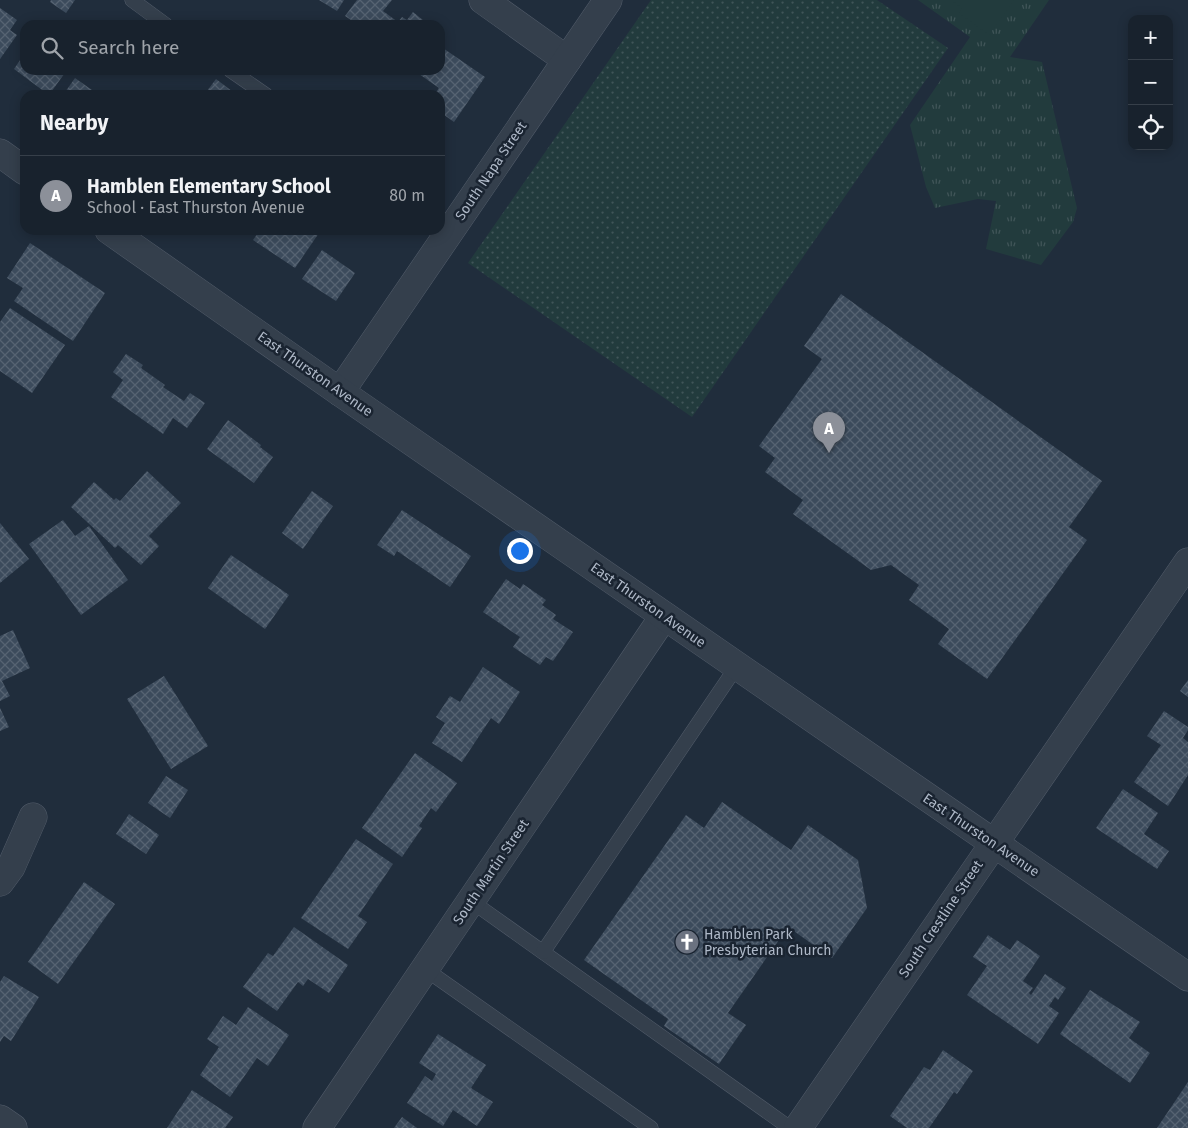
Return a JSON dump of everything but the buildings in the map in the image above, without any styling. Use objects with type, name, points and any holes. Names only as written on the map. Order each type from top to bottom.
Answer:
[{"type":"street","points":[[483,0],[567,60]]},
{"type":"street","name":"South Napa Street","points":[[447,221],[567,60],[608,0]]},
{"type":"street","points":[[0,153],[20,167]]},
{"type":"street","name":"East Thurston Avenue","points":[[116,235],[1188,978]]},
{"type":"street","name":"South Napa Street","points":[[340,392],[438,235]]},
{"type":"street","name":"South Crestline Street","points":[[798,1128],[1188,562]]},
{"type":"street","name":"South Martin Street","points":[[317,1128],[664,616]]},
{"type":"street","points":[[0,882],[11,867],[33,817]]},
{"type":"street","points":[[0,1119],[14,1128]]},
{"type":"lane","points":[[132,0],[159,20]]},
{"type":"lane","points":[[237,75],[259,90]]},
{"type":"lane","points":[[543,952],[737,666]]},
{"type":"lane","points":[[471,901],[790,1128]]},
{"type":"lane","points":[[425,969],[651,1128]]},
{"type":"green space","points":[[651,0],[877,0],[948,48],[692,417],[468,263]]},
{"type":"green space","points":[[918,0],[1049,0],[1010,57],[1042,62],[1077,208],[1073,222],[1041,265],[986,249],[996,201],[978,199],[935,208],[926,187],[910,125],[970,37]]},
{"type":"green space","points":[[951,0],[1014,0],[989,35],[959,13],[962,8]]},
{"type":"place","name":"Hamblen Elementary School","points":[[829,453]]},
{"type":"place","name":"Hamblen Park Presbyterian Church","points":[[687,942]]}]
